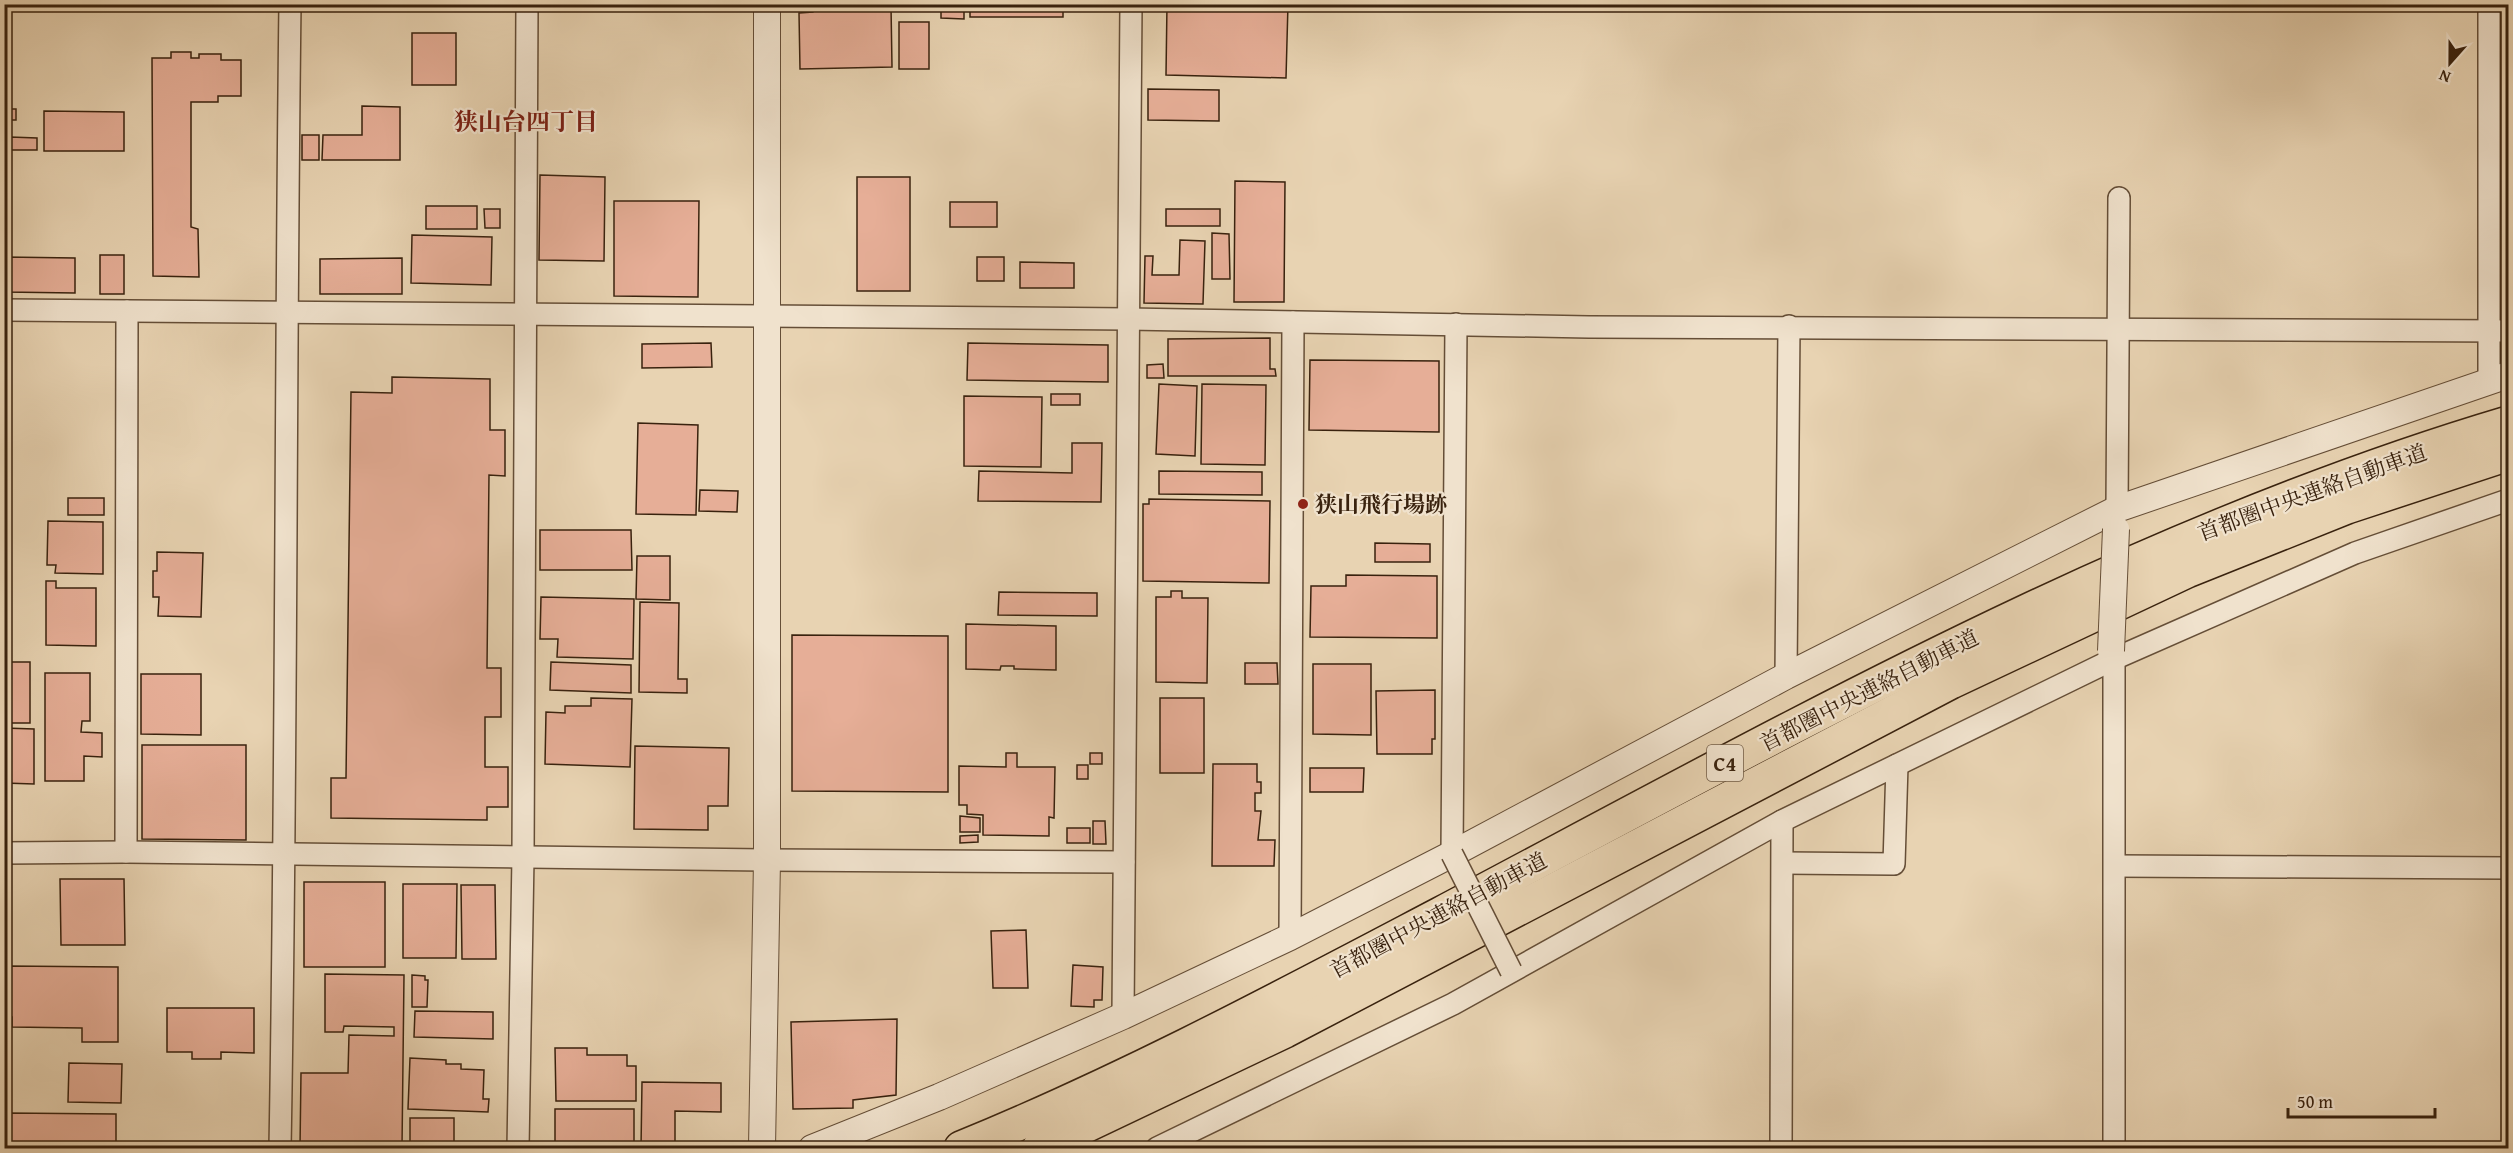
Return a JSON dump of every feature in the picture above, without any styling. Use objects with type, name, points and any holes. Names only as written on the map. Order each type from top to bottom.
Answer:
[{"type":"highway","name":"首都圏中央連絡自動車道","points":[[961,1149],[1047,1113],[1274,1002],[1936,654],[2174,544],[2338,480],[2508,423]]},
{"type":"highway","name":"首都圏中央連絡自動車道","points":[[1039,1149],[1285,1031],[1951,682],[2187,571],[2347,507],[2508,454]]},
{"type":"street","points":[[280,1149],[285,854],[286,312],[290,4]]},
{"type":"street","points":[[518,1149],[523,857],[527,4]]},
{"type":"street","points":[[762,1149],[767,860],[765,316],[767,4]]},
{"type":"street","points":[[1123,1016],[1131,4]]},
{"type":"street","points":[[812,1149],[939,1097],[1123,1016],[1290,937],[1452,854],[1786,676],[2116,520],[2499,377],[2489,4]]},
{"type":"street","points":[[2114,1149],[2115,866],[2112,655],[2116,520],[2119,198]]},
{"type":"street","points":[[4,310],[2499,331]]},
{"type":"street","points":[[126,852],[127,311]]},
{"type":"street","points":[[1290,937],[1293,322]]},
{"type":"street","points":[[1456,324],[1452,854],[1511,971]]},
{"type":"street","points":[[1786,676],[1789,326]]},
{"type":"street","points":[[1157,1149],[1453,1004],[1782,821],[2112,655],[2355,553],[2508,500]]},
{"type":"street","points":[[1783,863],[1894,864],[1897,765]]},
{"type":"street","points":[[1782,821],[1782,1149]]},
{"type":"street","points":[[4,854],[126,852],[1124,862]]},
{"type":"street","points":[[2115,866],[2508,868]]},
{"type":"building","points":[[612,4],[735,4],[735,11],[612,10]]},
{"type":"building","points":[[941,4],[964,4],[964,19],[941,18]]},
{"type":"building","points":[[970,4],[1063,4],[1063,17],[970,17]]},
{"type":"building","points":[[1167,4],[1288,4],[1286,78],[1166,75]]},
{"type":"building","points":[[891,6],[892,67],[800,69],[799,13],[813,12],[815,7]]},
{"type":"building","points":[[899,22],[929,22],[929,69],[899,69]]},
{"type":"building","points":[[412,33],[456,33],[456,85],[412,85]]},
{"type":"building","points":[[171,52],[191,52],[191,58],[199,58],[199,54],[221,54],[221,60],[241,60],[241,96],[218,96],[218,102],[191,102],[191,227],[198,229],[199,277],[153,276],[152,58],[171,58]]},
{"type":"building","points":[[1148,89],[1219,90],[1219,121],[1148,120]]},
{"type":"building","points":[[362,106],[400,107],[400,160],[322,160],[323,135],[362,135]]},
{"type":"building","points":[[4,109],[16,109],[16,120],[4,120]]},
{"type":"building","points":[[44,111],[124,112],[124,151],[44,151]]},
{"type":"building","points":[[302,135],[319,135],[319,160],[302,160]]},
{"type":"building","points":[[10,137],[37,138],[37,150],[10,150]]},
{"type":"building","points":[[540,175],[605,177],[604,261],[539,260]]},
{"type":"building","points":[[857,177],[910,177],[910,291],[857,291]]},
{"type":"building","points":[[1235,181],[1285,182],[1284,302],[1234,302]]},
{"type":"building","points":[[614,201],[699,201],[698,297],[614,296]]},
{"type":"building","points":[[950,202],[997,202],[997,227],[950,227]]},
{"type":"building","points":[[426,206],[477,206],[477,229],[426,229]]},
{"type":"building","points":[[484,209],[500,209],[500,228],[485,228]]},
{"type":"building","points":[[1166,209],[1220,209],[1220,226],[1166,226]]},
{"type":"building","points":[[1212,233],[1229,234],[1230,279],[1212,279]]},
{"type":"building","points":[[412,235],[492,237],[491,285],[411,283]]},
{"type":"building","points":[[1180,240],[1205,241],[1203,304],[1144,303],[1145,256],[1153,256],[1152,275],[1179,275]]},
{"type":"building","points":[[100,255],[124,255],[124,294],[100,294]]},
{"type":"building","points":[[4,257],[75,258],[75,293],[4,292]]},
{"type":"building","points":[[977,257],[1004,257],[1004,281],[977,281]]},
{"type":"building","points":[[402,258],[402,294],[320,294],[320,259]]},
{"type":"building","points":[[1020,262],[1074,263],[1074,288],[1020,288]]},
{"type":"building","points":[[1270,338],[1270,369],[1275,369],[1276,376],[1168,376],[1168,339]]},
{"type":"building","points":[[711,343],[712,367],[642,368],[642,344]]},
{"type":"building","points":[[968,343],[1108,345],[1108,382],[967,380]]},
{"type":"building","points":[[1310,360],[1439,361],[1439,432],[1309,430]]},
{"type":"building","points":[[1163,364],[1164,378],[1147,378],[1147,365]]},
{"type":"building","points":[[392,377],[490,379],[490,430],[505,430],[505,476],[489,475],[487,668],[501,668],[501,717],[485,717],[485,767],[508,767],[508,807],[487,807],[487,820],[331,818],[331,778],[346,778],[351,392],[392,393]]},
{"type":"building","points":[[1159,384],[1197,386],[1195,456],[1156,454]]},
{"type":"building","points":[[1202,384],[1266,385],[1265,465],[1201,464]]},
{"type":"building","points":[[1051,394],[1080,394],[1080,405],[1051,405]]},
{"type":"building","points":[[964,396],[1042,397],[1041,467],[964,466]]},
{"type":"building","points":[[638,423],[698,425],[696,515],[636,514]]},
{"type":"building","points":[[1072,443],[1102,443],[1101,502],[978,501],[979,471],[1072,473]]},
{"type":"building","points":[[1159,471],[1262,472],[1262,495],[1159,494]]},
{"type":"building","points":[[700,490],[738,491],[737,512],[699,511]]},
{"type":"building","points":[[68,498],[104,498],[104,515],[68,515]]},
{"type":"building","points":[[1149,499],[1270,501],[1269,583],[1143,581],[1143,504],[1149,504]]},
{"type":"building","points":[[48,521],[103,522],[103,574],[55,573],[56,565],[47,565]]},
{"type":"building","points":[[540,530],[631,530],[632,570],[540,570]]},
{"type":"building","points":[[1375,543],[1430,544],[1430,562],[1375,562]]},
{"type":"building","points":[[157,552],[203,553],[201,617],[158,616],[159,597],[153,597],[153,571],[157,571]]},
{"type":"building","points":[[637,556],[670,556],[670,600],[636,599]]},
{"type":"building","points":[[1346,575],[1437,576],[1437,638],[1310,637],[1311,586],[1346,586]]},
{"type":"building","points":[[46,581],[56,581],[56,588],[96,588],[96,646],[46,645]]},
{"type":"building","points":[[1171,591],[1182,591],[1182,598],[1208,598],[1207,683],[1156,682],[1156,597],[1171,597]]},
{"type":"building","points":[[999,592],[1097,593],[1097,616],[998,615]]},
{"type":"building","points":[[541,597],[634,599],[633,659],[557,657],[558,639],[540,639]]},
{"type":"building","points":[[640,602],[679,603],[678,679],[687,679],[687,693],[639,692]]},
{"type":"building","points":[[966,624],[1056,626],[1056,670],[1014,669],[1014,666],[1001,666],[1000,670],[966,669]]},
{"type":"building","points":[[792,635],[948,636],[948,792],[792,791]]},
{"type":"building","points":[[4,662],[30,662],[30,723],[4,723]]},
{"type":"building","points":[[551,662],[631,665],[631,693],[550,690]]},
{"type":"building","points":[[1245,663],[1277,663],[1278,684],[1245,684]]},
{"type":"building","points":[[1313,664],[1371,664],[1371,735],[1313,734]]},
{"type":"building","points":[[45,673],[90,673],[90,721],[82,721],[81,732],[102,733],[102,757],[84,756],[84,781],[45,781]]},
{"type":"building","points":[[141,674],[201,674],[201,735],[141,734]]},
{"type":"building","points":[[1435,690],[1435,739],[1432,739],[1432,754],[1377,754],[1376,691]]},
{"type":"building","points":[[591,698],[632,699],[630,767],[545,764],[546,712],[565,713],[565,706],[591,706]]},
{"type":"building","points":[[1160,698],[1204,698],[1204,773],[1160,773]]},
{"type":"building","points":[[4,728],[34,729],[34,784],[4,783]]},
{"type":"building","points":[[142,745],[246,745],[246,840],[142,839]]},
{"type":"building","points":[[635,746],[729,748],[728,806],[708,806],[708,830],[634,829]]},
{"type":"building","points":[[1006,753],[1017,753],[1017,767],[1055,767],[1054,818],[1049,817],[1049,836],[983,835],[983,815],[967,814],[967,805],[959,805],[959,766],[1006,767]]},
{"type":"building","points":[[1090,753],[1102,753],[1102,764],[1090,764]]},
{"type":"building","points":[[1213,764],[1257,764],[1257,782],[1261,782],[1261,793],[1255,793],[1255,811],[1261,811],[1258,840],[1275,840],[1274,866],[1212,866]]},
{"type":"building","points":[[1077,765],[1088,765],[1088,779],[1077,779]]},
{"type":"building","points":[[1310,768],[1364,768],[1363,792],[1310,792]]},
{"type":"building","points":[[960,816],[980,818],[980,832],[960,832]]},
{"type":"building","points":[[1093,821],[1105,821],[1106,844],[1093,844]]},
{"type":"building","points":[[1067,828],[1090,828],[1090,843],[1067,843]]},
{"type":"building","points":[[978,835],[978,842],[960,843],[960,836]]},
{"type":"building","points":[[60,879],[124,879],[125,945],[61,945]]},
{"type":"building","points":[[304,882],[385,882],[385,967],[304,967]]},
{"type":"building","points":[[403,884],[457,884],[456,958],[403,958]]},
{"type":"building","points":[[461,885],[495,885],[496,959],[462,959]]},
{"type":"building","points":[[1026,930],[1028,988],[993,988],[991,931]]},
{"type":"building","points":[[1073,965],[1103,967],[1102,1000],[1094,1000],[1094,1007],[1071,1006]]},
{"type":"building","points":[[8,966],[118,967],[118,1042],[82,1042],[82,1028],[12,1027],[12,1017],[4,1017],[4,1004],[8,1004]]},
{"type":"building","points":[[325,974],[404,975],[402,1148],[300,1148],[301,1073],[348,1073],[349,1035],[394,1036],[394,1027],[344,1026],[343,1032],[325,1032]]},
{"type":"building","points":[[412,975],[425,976],[425,980],[428,980],[427,1007],[412,1007]]},
{"type":"building","points":[[167,1008],[254,1008],[254,1053],[221,1052],[221,1059],[192,1059],[192,1052],[167,1052]]},
{"type":"building","points":[[415,1011],[493,1012],[493,1039],[414,1037]]},
{"type":"building","points":[[897,1019],[896,1095],[853,1100],[853,1108],[793,1109],[791,1022]]},
{"type":"building","points":[[555,1048],[587,1048],[587,1055],[627,1055],[627,1066],[636,1066],[636,1101],[556,1101]]},
{"type":"building","points":[[410,1058],[446,1060],[446,1064],[461,1064],[461,1069],[484,1070],[483,1099],[489,1099],[488,1112],[408,1109]]},
{"type":"building","points":[[69,1063],[122,1064],[121,1103],[68,1102]]},
{"type":"building","points":[[642,1082],[721,1083],[721,1112],[675,1111],[675,1148],[641,1148]]},
{"type":"building","points":[[555,1109],[634,1109],[634,1148],[555,1148]]},
{"type":"building","points":[[7,1113],[116,1114],[116,1148],[7,1148]]},
{"type":"building","points":[[410,1118],[454,1118],[454,1148],[410,1148]]},
{"type":"place","name":"狭山飛行場跡","points":[[1303,504]]},
{"type":"district","name":"狭山台四丁目","points":[[526,121]]}]
